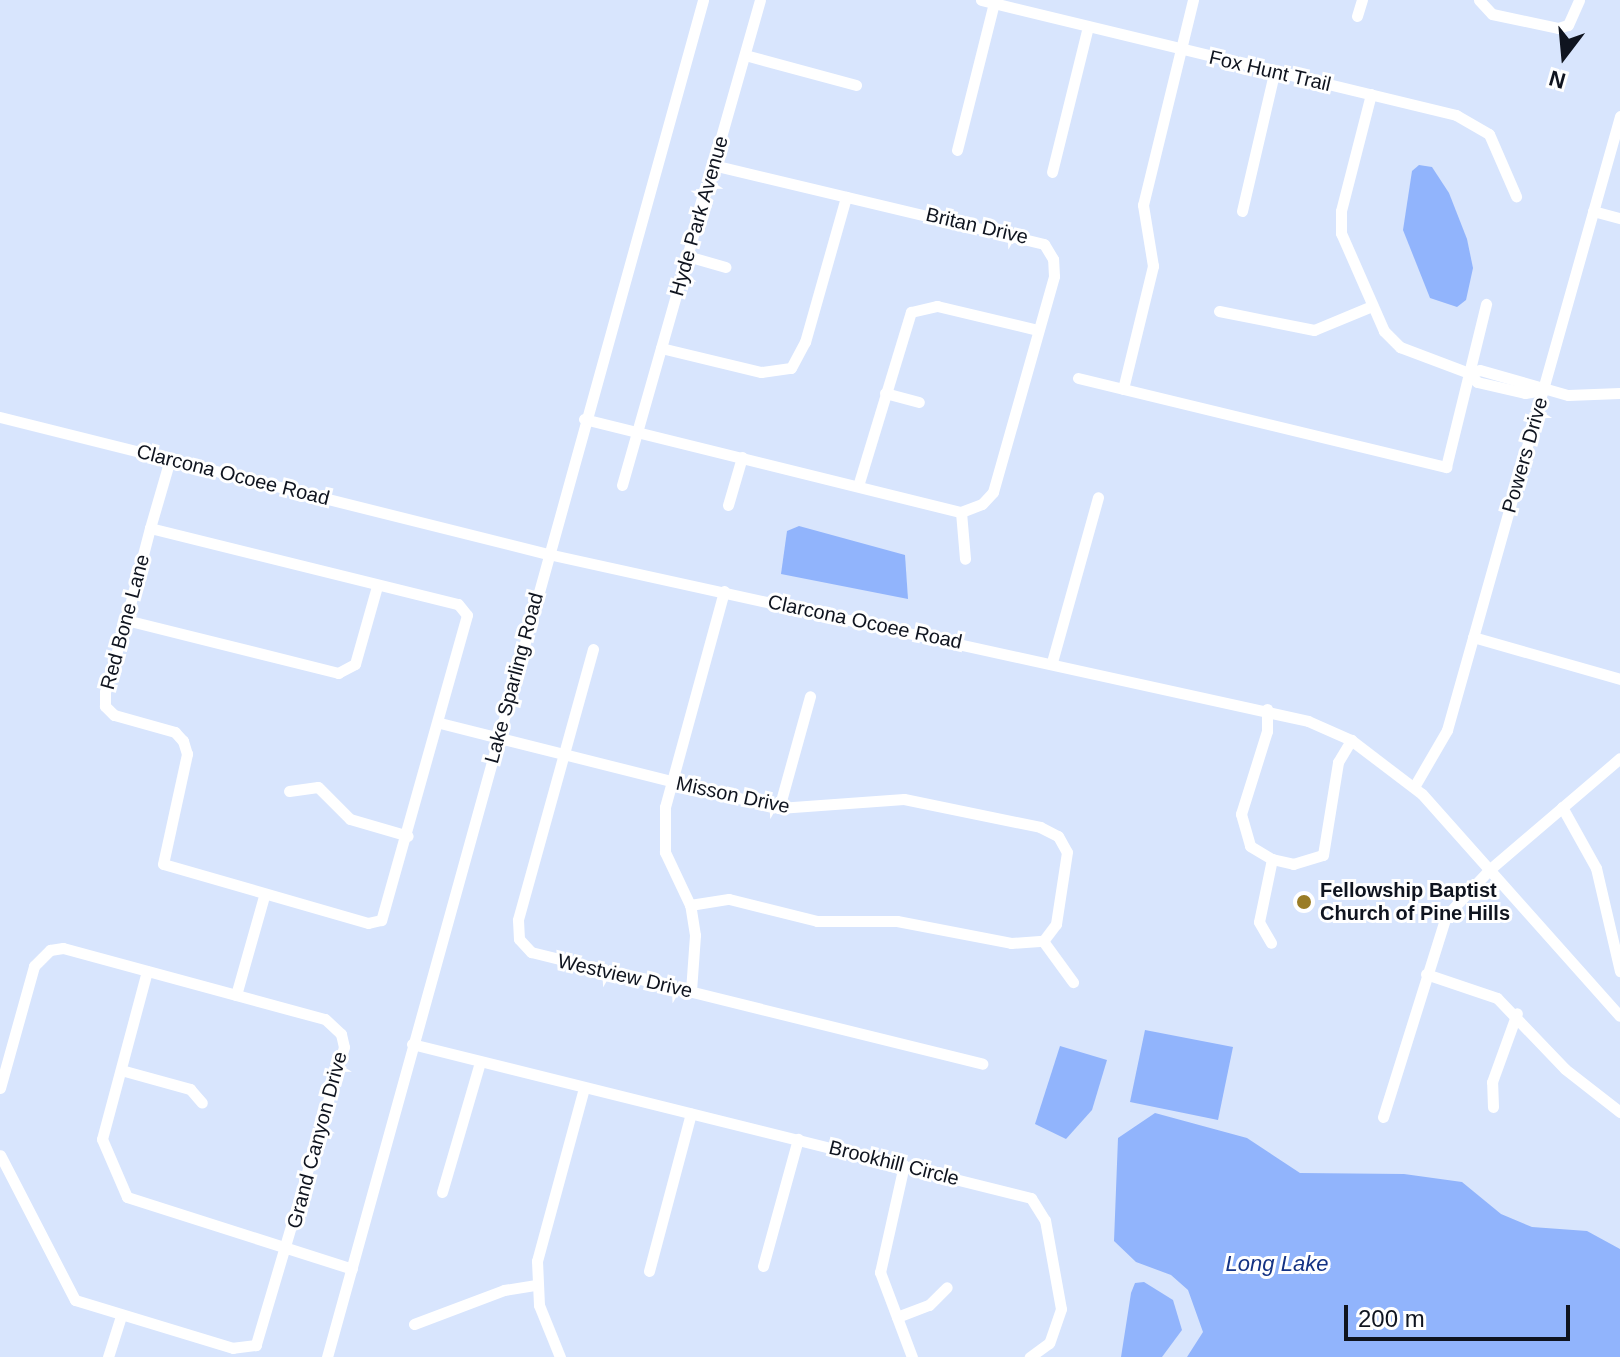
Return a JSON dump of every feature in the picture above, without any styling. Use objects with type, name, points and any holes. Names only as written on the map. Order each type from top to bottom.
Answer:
[{"type":"street","name":"Lake Sparling Road","points":[[327,1357],[584,419],[703,0]]},
{"type":"street","name":"Hyde Park Avenue","points":[[622,485],[760,0]]},
{"type":"street","name":"Fox Hunt Trail","points":[[981,0],[1371,94],[1472,122],[1503,155],[1516,196]]},
{"type":"street","points":[[1123,389],[1153,266],[1143,205],[1193,0]]},
{"type":"street","points":[[1357,16],[1362,0]]},
{"type":"street","points":[[1479,0],[1492,14],[1558,28],[1568,25],[1579,0]]},
{"type":"street","points":[[957,150],[994,3]]},
{"type":"street","points":[[1052,172],[1088,26]]},
{"type":"street","points":[[745,55],[856,85]]},
{"type":"street","points":[[1242,211],[1274,73]]},
{"type":"street","points":[[1371,94],[1341,211],[1345,243],[1372,306],[1400,347],[1469,373],[1477,382],[1513,391],[1620,393]]},
{"type":"street","name":"Powers Drive","points":[[1414,787],[1447,730],[1620,116]]},
{"type":"street","name":"Britan Drive","points":[[712,165],[1044,244],[1054,276],[993,492],[982,504],[961,512]]},
{"type":"street","points":[[661,348],[761,372],[791,368],[805,342],[846,197]]},
{"type":"street","points":[[1593,211],[1620,218]]},
{"type":"street","points":[[687,256],[725,267]]},
{"type":"street","points":[[1078,378],[1446,467],[1486,304]]},
{"type":"street","points":[[1219,311],[1314,330],[1372,306]]},
{"type":"street","points":[[858,486],[904,322],[922,307],[1038,330]]},
{"type":"street","points":[[885,393],[919,402]]},
{"type":"street","name":"Clarcona Ocoee Road","points":[[0,417],[548,554],[1267,709],[1351,740],[1414,787],[1620,1016]]},
{"type":"street","points":[[584,419],[961,512],[965,559]]},
{"type":"street","points":[[728,505],[742,457]]},
{"type":"street","name":"Red Bone Lane","points":[[170,459],[105,706],[175,732],[187,754],[163,864],[264,896]]},
{"type":"street","points":[[1052,662],[1098,497]]},
{"type":"street","points":[[150,528],[458,604],[467,615],[440,723],[381,920],[368,923],[264,896],[236,995]]},
{"type":"street","points":[[126,620],[338,673],[355,664],[377,586]]},
{"type":"street","points":[[691,991],[696,963],[690,905],[665,852],[670,782],[724,591]]},
{"type":"street","points":[[1473,637],[1620,679]]},
{"type":"street","name":"Westview Drive","points":[[593,649],[518,920],[519,939],[548,959],[691,991],[982,1064]]},
{"type":"street","points":[[779,808],[810,696]]},
{"type":"street","points":[[1267,709],[1267,731],[1241,814],[1250,846],[1272,859],[1293,864],[1323,855],[1338,762],[1351,740]]},
{"type":"street","name":"Misson Drive","points":[[440,723],[779,808],[904,799],[1049,832],[1067,852],[1068,871],[1056,924],[1043,941]]},
{"type":"street","points":[[1383,1117],[1446,916],[1489,870],[1620,758]]},
{"type":"street","points":[[289,791],[318,787],[350,819],[408,836]]},
{"type":"street","points":[[1562,807],[1596,868],[1620,971]]},
{"type":"street","points":[[1271,943],[1259,922],[1272,859]]},
{"type":"street","points":[[690,905],[729,899],[817,921],[897,921],[1011,943],[1043,941],[1073,982]]},
{"type":"street","name":"Grand Canyon Drive","points":[[0,1088],[40,957],[63,948],[325,1019],[341,1034],[344,1047],[287,1250],[256,1345],[233,1348],[75,1300],[0,1155]]},
{"type":"street","points":[[147,971],[102,1139],[127,1197],[352,1269]]},
{"type":"street","points":[[1426,974],[1480,989],[1517,1013],[1565,1069],[1620,1112]]},
{"type":"street","points":[[1493,1107],[1492,1082],[1517,1013]]},
{"type":"street","name":"Brookhill Circle","points":[[412,1044],[1020,1193],[1041,1208],[1061,1309],[1049,1343],[1030,1357]]},
{"type":"street","points":[[442,1192],[480,1062]]},
{"type":"street","points":[[121,1070],[190,1089],[202,1103]]},
{"type":"street","points":[[560,1357],[535,1285],[584,1088]]},
{"type":"street","points":[[649,1271],[691,1113]]},
{"type":"street","points":[[763,1266],[798,1139]]},
{"type":"street","points":[[904,1165],[879,1257],[912,1357]]},
{"type":"street","points":[[414,1324],[504,1290],[535,1285]]},
{"type":"street","points":[[897,1317],[929,1305],[947,1287]]},
{"type":"street","points":[[108,1357],[121,1316]]},
{"type":"water","points":[[1419,165],[1432,167],[1449,193],[1467,239],[1473,268],[1466,300],[1457,307],[1430,298],[1403,230],[1412,171]]},
{"type":"water","points":[[799,526],[905,555],[908,599],[781,574],[787,531]]},
{"type":"water","points":[[1145,1030],[1233,1047],[1218,1120],[1130,1102]]},
{"type":"water","points":[[1060,1046],[1107,1060],[1092,1110],[1066,1139],[1035,1124]]},
{"type":"water","name":"Long Lake","points":[[1155,1113],[1247,1138],[1300,1173],[1404,1174],[1462,1182],[1501,1214],[1532,1227],[1587,1231],[1620,1249],[1620,1357],[1187,1357],[1203,1332],[1188,1290],[1171,1275],[1136,1262],[1114,1241],[1118,1138]]},
{"type":"water","points":[[1144,1282],[1173,1300],[1182,1330],[1162,1357],[1121,1357],[1131,1293],[1135,1283]]},
{"type":"place","name":"Fellowship Baptist Church of Pine Hills","points":[[1304,902]]}]
